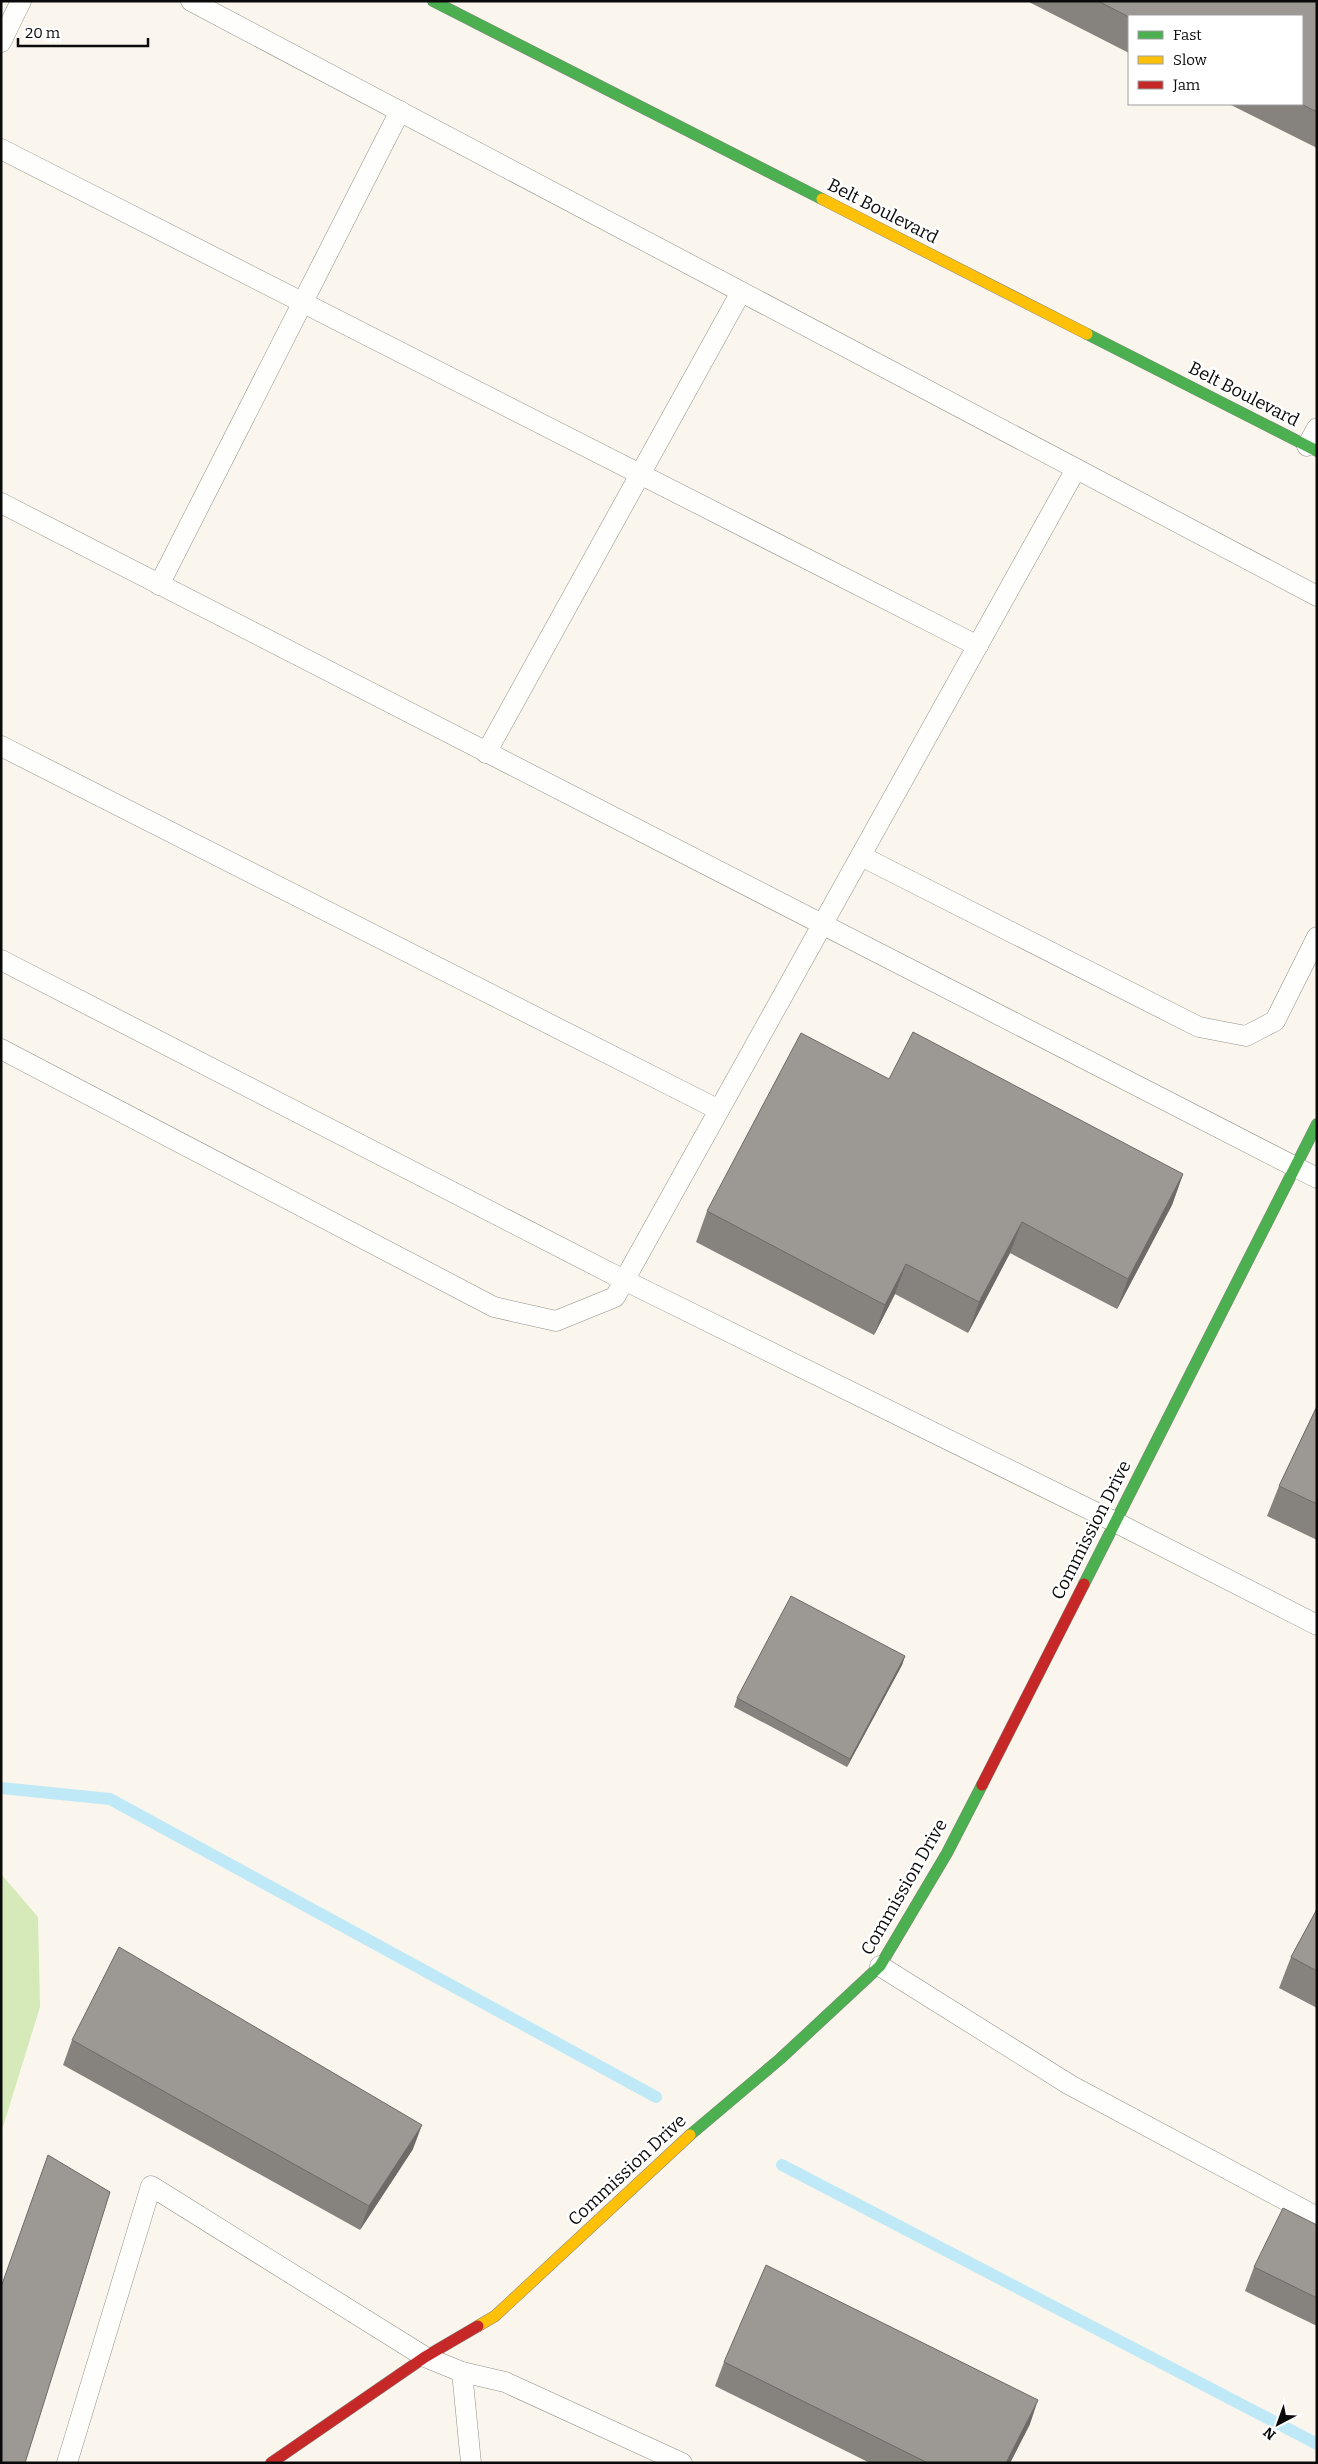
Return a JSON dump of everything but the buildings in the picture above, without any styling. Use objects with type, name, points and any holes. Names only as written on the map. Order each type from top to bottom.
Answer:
[{"type":"street","name":"Belt Boulevard","points":[[433,1],[1312,449]]},
{"type":"street","name":"Commission Drive","points":[[271,2463],[425,2357],[495,2316],[698,2128],[780,2059],[880,1966],[947,1853],[1317,1124]]},
{"type":"lane","points":[[1,42],[21,1]]},
{"type":"lane","points":[[191,1],[1317,596]]},
{"type":"lane","points":[[159,585],[400,112]]},
{"type":"lane","points":[[1,149],[978,646]]},
{"type":"lane","points":[[486,752],[741,292]]},
{"type":"lane","points":[[1312,449],[1317,428]]},
{"type":"lane","points":[[1,1048],[494,1308],[556,1321],[615,1297],[1076,469]]},
{"type":"lane","points":[[1,503],[822,926],[1317,1178]]},
{"type":"lane","points":[[1,746],[719,1110]]},
{"type":"lane","points":[[861,856],[1199,1027],[1246,1036],[1274,1020],[1317,936]]},
{"type":"lane","points":[[1,960],[624,1280],[1115,1522],[1317,1625]]},
{"type":"lane","points":[[880,1966],[1070,2085],[1317,2217]]},
{"type":"lane","points":[[67,2463],[151,2186],[425,2357],[462,2372],[505,2382],[682,2463]]},
{"type":"lane","points":[[462,2372],[471,2463]]},
{"type":"green space","points":[[1,1874],[38,1917],[40,2007],[1,2133]]},
{"type":"waterway","points":[[1,1788],[110,1799],[656,2097]]},
{"type":"waterway","points":[[782,2165],[1317,2444]]},
{"type":"traffic: fast","points":[[433,1],[822,199]]},
{"type":"traffic: fast","points":[[1087,334],[1317,451]]},
{"type":"traffic: fast","points":[[1084,1584],[1317,1124]]},
{"type":"traffic: fast","points":[[690,2135],[780,2059],[880,1966],[947,1853],[982,1785]]},
{"type":"traffic: slow","points":[[822,199],[1087,334]]},
{"type":"traffic: slow","points":[[478,2326],[495,2316],[690,2135]]},
{"type":"traffic: jam","points":[[982,1785],[1084,1584]]},
{"type":"traffic: jam","points":[[271,2463],[425,2357],[478,2326]]}]
